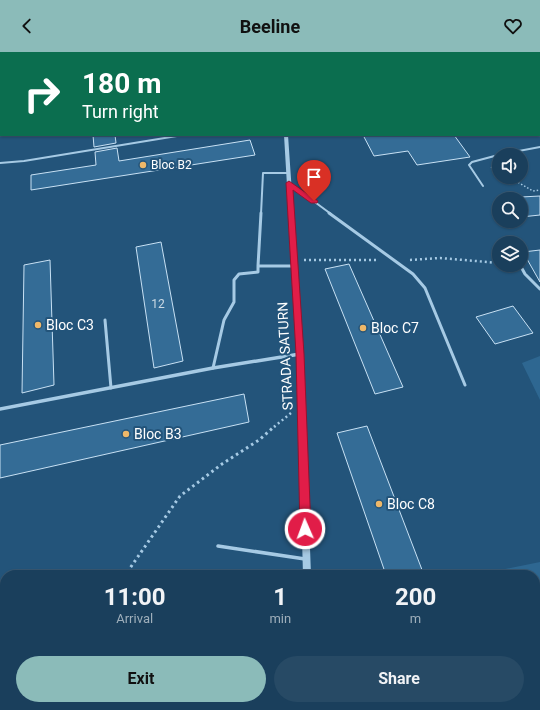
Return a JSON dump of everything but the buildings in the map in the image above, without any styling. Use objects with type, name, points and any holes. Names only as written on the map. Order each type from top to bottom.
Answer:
[{"type":"street","name":"STRADA SATURN","points":[[286,136],[300,354],[307,570]]},
{"type":"street","points":[[0,409],[111,389],[213,368],[300,354]]},
{"type":"lane","points":[[148,136],[150,140]]},
{"type":"lane","points":[[0,163],[24,161],[176,136]]},
{"type":"lane","points":[[483,186],[469,165],[472,162],[502,154],[540,147]]},
{"type":"lane","points":[[213,368],[224,320],[234,302],[234,280],[236,276],[240,274],[258,272],[263,173],[289,173]]},
{"type":"lane","points":[[289,183],[413,274],[425,288],[465,385]]},
{"type":"lane","points":[[258,266],[294,266]]},
{"type":"lane","points":[[524,272],[540,289]]},
{"type":"lane","points":[[105,320],[111,389]]},
{"type":"lane","points":[[218,546],[306,560]]},
{"type":"path","points":[[520,184],[532,191],[540,190]]},
{"type":"path","points":[[129,570],[180,496],[222,464],[259,440],[302,404]]},
{"type":"shaded area","points":[[540,356],[540,400],[522,363]]},
{"type":"shaded area","points":[[540,562],[540,570],[501,570]]},
{"type":"place","name":"Bloc B2","points":[[143,165]]},
{"type":"place","name":"Bloc C3","points":[[38,325]]},
{"type":"place","name":"Bloc C7","points":[[363,328]]},
{"type":"place","name":"Bloc B3","points":[[126,434]]},
{"type":"place","name":"Bloc C8","points":[[379,504]]},
{"type":"route","points":[[305,529],[300,354],[289,183],[314,201]]}]
